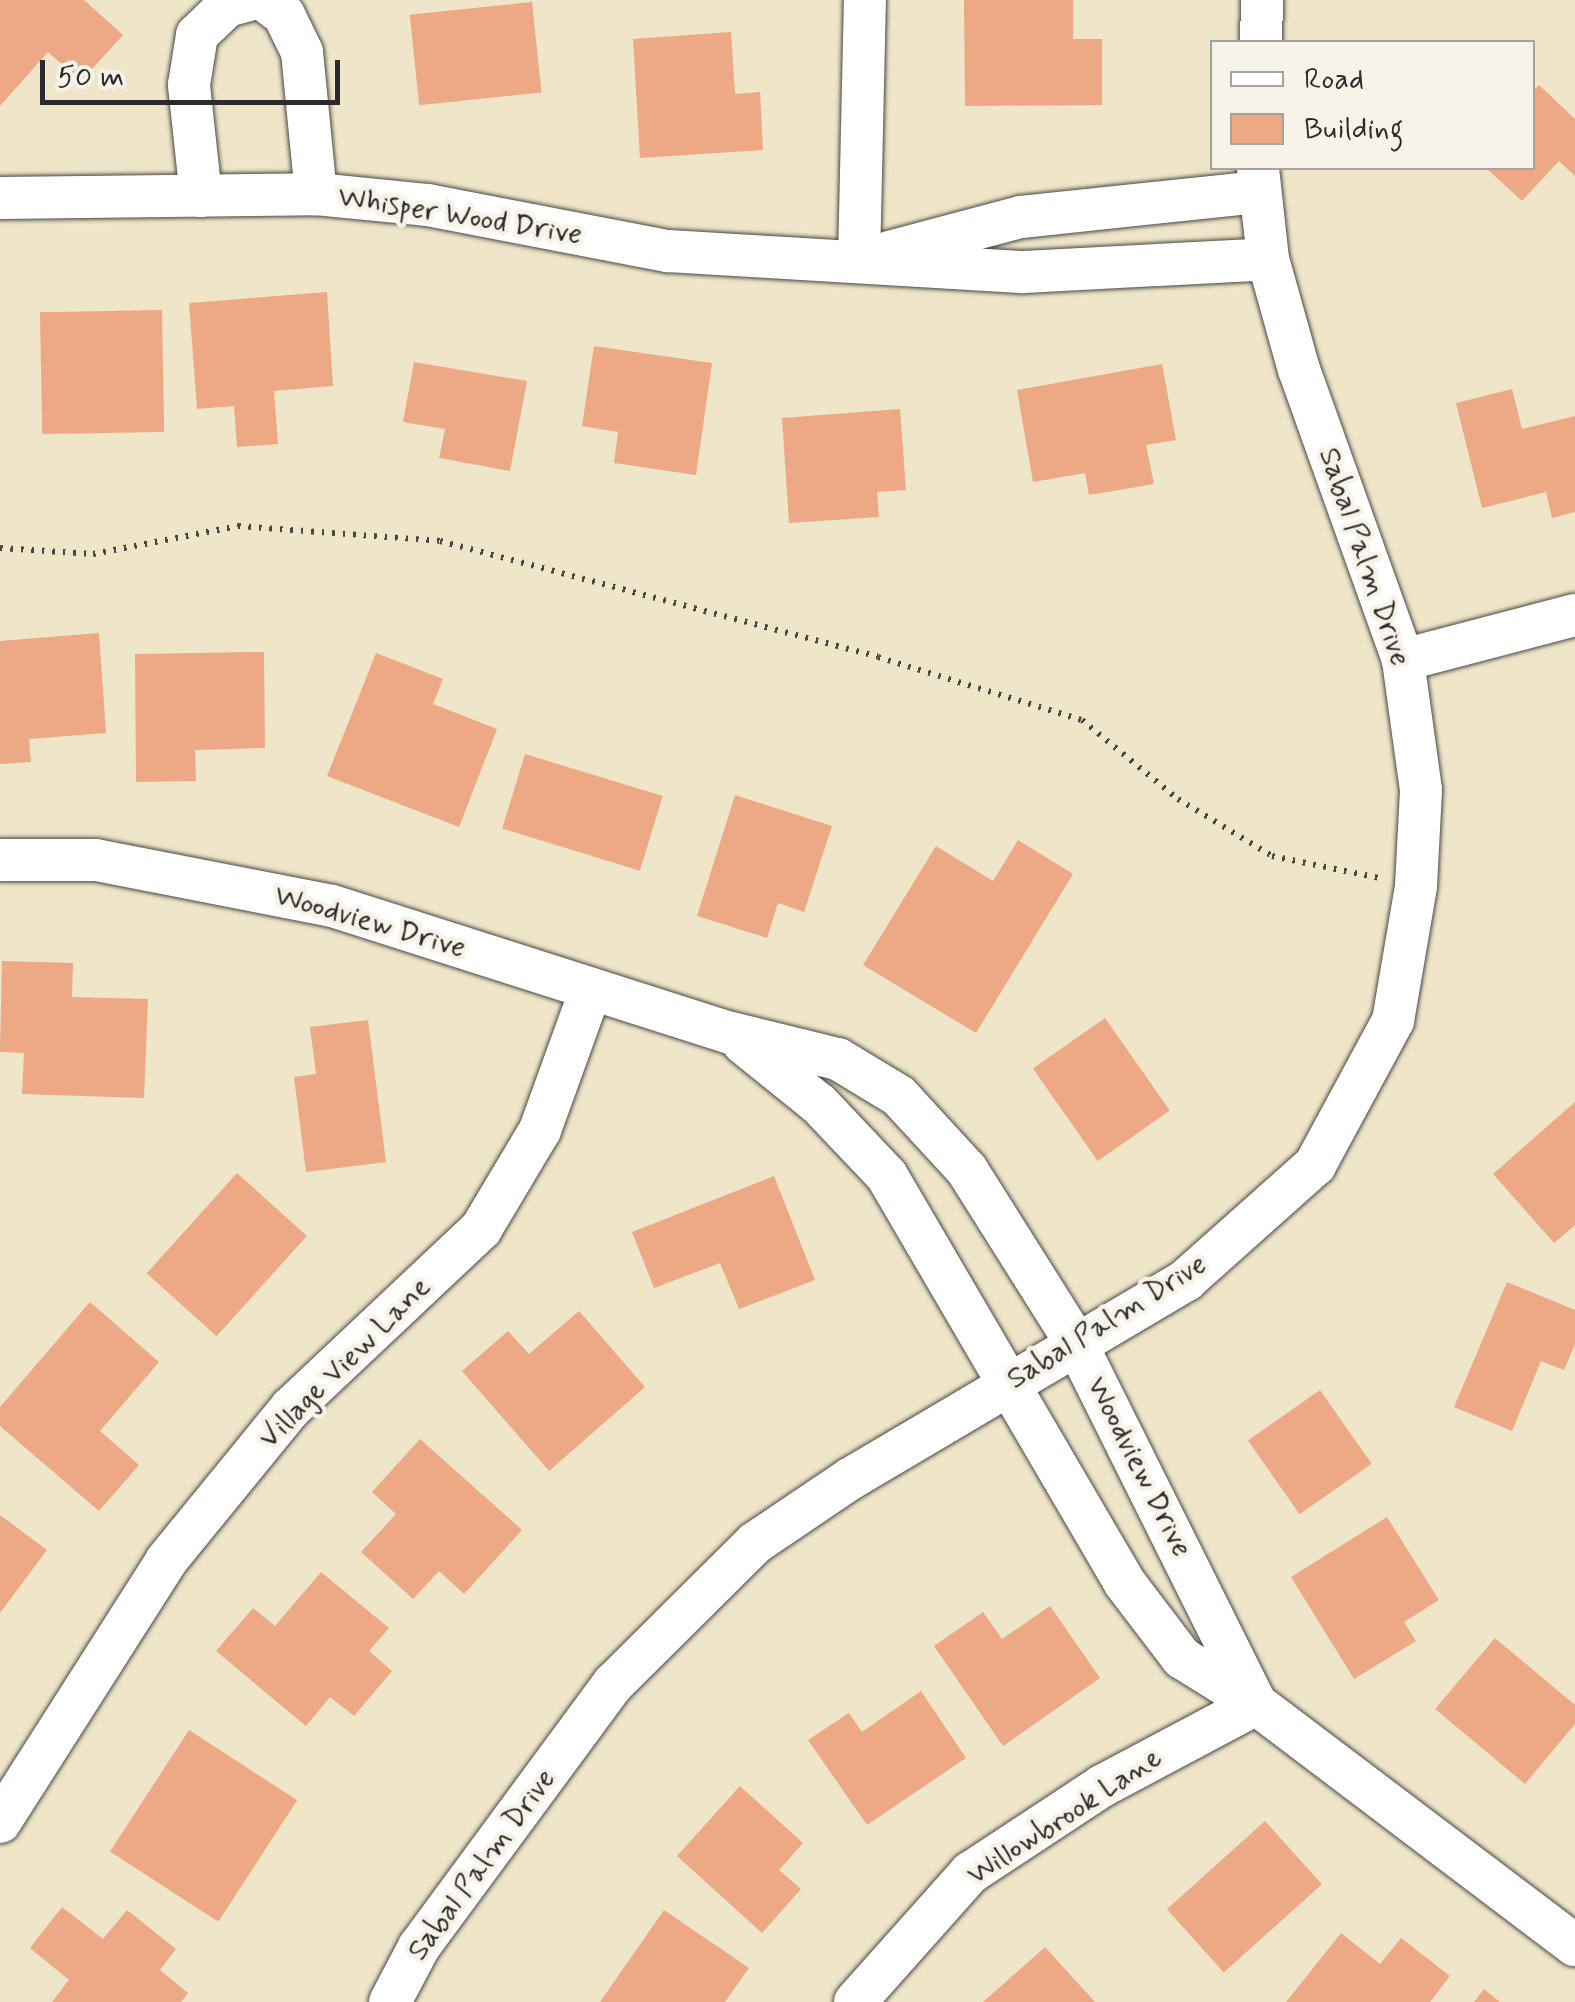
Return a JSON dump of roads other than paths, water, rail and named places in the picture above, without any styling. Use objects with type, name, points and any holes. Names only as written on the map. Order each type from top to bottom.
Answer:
[{"type":"street","points":[[201,196],[189,85],[197,36],[226,6],[250,0]]},
{"type":"street","points":[[264,0],[284,15],[302,52],[316,194]]},
{"type":"street","points":[[860,260],[865,0]]},
{"type":"street","points":[[1261,40],[1262,0]]},
{"type":"street","name":"Whisper Wood Drive","points":[[860,260],[1020,217],[1258,180]]},
{"type":"street","name":"Sabal Palm Drive","points":[[390,2002],[419,1947],[613,1684],[755,1543],[1186,1280],[1315,1164],[1393,1021],[1416,886],[1421,790],[1403,660],[1299,370],[1268,259],[1258,180]]},
{"type":"street","name":"Whisper Wood Drive","points":[[0,198],[316,194],[428,204],[668,250],[1024,272],[1268,259]]},
{"type":"street","points":[[1403,660],[1575,615]]},
{"type":"street","name":"Woodview Drive","points":[[0,860],[96,860],[220,880],[332,906],[732,1033],[838,1059],[899,1096],[967,1170],[1077,1345],[1256,1704]]},
{"type":"street","name":"Village View Lane","points":[[0,1822],[178,1546],[291,1408],[481,1229],[540,1130],[591,989]]},
{"type":"street","name":"Woodview Drive","points":[[732,1033],[820,1104],[887,1176],[1147,1612],[1182,1658],[1256,1704],[1575,1945]]},
{"type":"street","name":"Willowbrook Lane","points":[[855,2002],[970,1873],[1102,1786],[1256,1704]]}]
